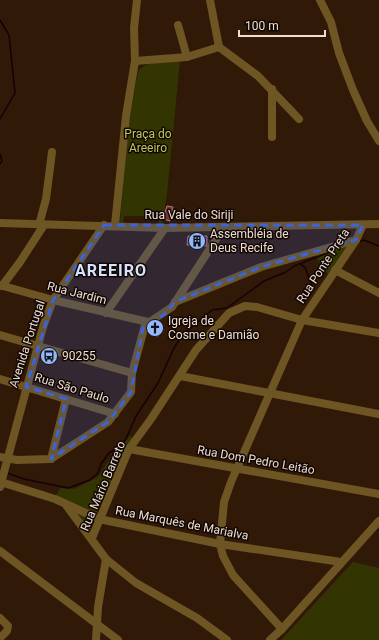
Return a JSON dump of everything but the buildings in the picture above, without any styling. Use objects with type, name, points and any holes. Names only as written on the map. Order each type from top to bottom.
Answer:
[{"type":"street","points":[[115,226],[126,116],[135,61],[134,28],[137,0]]},
{"type":"street","points":[[210,0],[219,47],[258,76],[299,118]]},
{"type":"street","points":[[320,0],[331,22],[339,53],[366,122],[379,141]]},
{"type":"street","points":[[178,25],[187,57]]},
{"type":"street","points":[[135,61],[187,57],[219,47]]},
{"type":"street","points":[[272,89],[272,138]]},
{"type":"street","points":[[1,285],[20,262],[42,225],[52,152]]},
{"type":"street","name":"Rua Vale do Siriji","points":[[0,223],[165,228],[363,225],[378,223]]},
{"type":"street","name":"Rua Ponte Preta","points":[[220,544],[224,502],[302,320],[356,240],[363,225]]},
{"type":"street","name":"Avenida Portugal","points":[[2,473],[37,346],[53,300],[104,226]]},
{"type":"street","points":[[2,473],[38,460],[51,459],[100,428],[115,414],[131,392],[132,373],[144,328],[148,322],[165,314],[175,302],[224,227]]},
{"type":"street","points":[[106,313],[165,228]]},
{"type":"street","points":[[175,302],[261,267],[356,240]]},
{"type":"street","points":[[335,270],[379,293]]},
{"type":"street","name":"Rua Jardim","points":[[1,285],[53,300],[148,322]]},
{"type":"street","name":"Rua Mário Barreto","points":[[227,640],[197,618],[136,583],[106,559],[92,538],[129,449],[180,376],[196,350],[221,321],[229,313],[245,306],[302,320]]},
{"type":"street","points":[[302,320],[379,333]]},
{"type":"street","points":[[0,335],[132,373]]},
{"type":"street","points":[[180,376],[379,414]]},
{"type":"street","name":"Rua São Paulo","points":[[0,379],[115,414]]},
{"type":"street","points":[[51,459],[66,399]]},
{"type":"street","name":"Rua Dom Pedro Leitão","points":[[129,449],[379,494]]},
{"type":"street","name":"Rua Marquês de Marialva","points":[[2,473],[43,495],[99,519],[220,544],[341,562]]},
{"type":"street","points":[[66,504],[92,538]]},
{"type":"street","points":[[270,640],[282,630],[379,520]]},
{"type":"street","points":[[220,544],[223,556],[233,575],[282,630]]},
{"type":"street","points":[[0,551],[97,622],[118,640]]},
{"type":"street","points":[[96,640],[97,622],[106,559]]},
{"type":"street","points":[[0,618],[8,626],[3,637]]},
{"type":"highlighted area","points":[[104,225],[363,225],[356,240],[261,267],[175,302],[165,314],[143,328],[131,392],[123,403],[108,422],[51,459],[66,399],[26,387],[53,300]]},
{"type":"green space","name":"Praça do Areeiro","points":[[180,60],[167,194],[162,224],[159,224],[159,216],[124,216],[123,223],[120,223],[126,138],[138,72],[141,68],[151,64],[163,61]]},
{"type":"green space","points":[[350,243],[329,276],[313,253]]},
{"type":"green space","points":[[130,436],[134,439],[96,516],[56,496],[60,488],[74,489],[98,477],[111,457]]},
{"type":"green space","points":[[73,510],[92,519],[91,533]]},
{"type":"green space","points":[[353,562],[379,568],[379,640],[281,640]]},
{"type":"waterway","points":[[0,20],[9,35],[15,93],[0,119]]},
{"type":"waterway","points":[[0,154],[2,161],[0,164]]},
{"type":"waterway","points":[[359,242],[364,240],[379,246]]},
{"type":"waterway","points":[[7,473],[24,479],[68,488],[90,480],[98,473],[101,464],[109,453],[119,447],[126,439],[136,416],[158,383],[174,348],[183,334],[212,310],[227,308],[264,281],[286,272],[294,266],[330,252]]},
{"type":"waterway","points":[[300,264],[305,267],[312,285]]},
{"type":"place","name":"Assembléia de Deus Recife","points":[[197,241]]},
{"type":"place","name":"Igreja de Cosme e Damião","points":[[155,328]]},
{"type":"place","name":"90255","points":[[49,356]]},
{"type":"district","name":"AREEIRO","points":[[111,270]]}]
